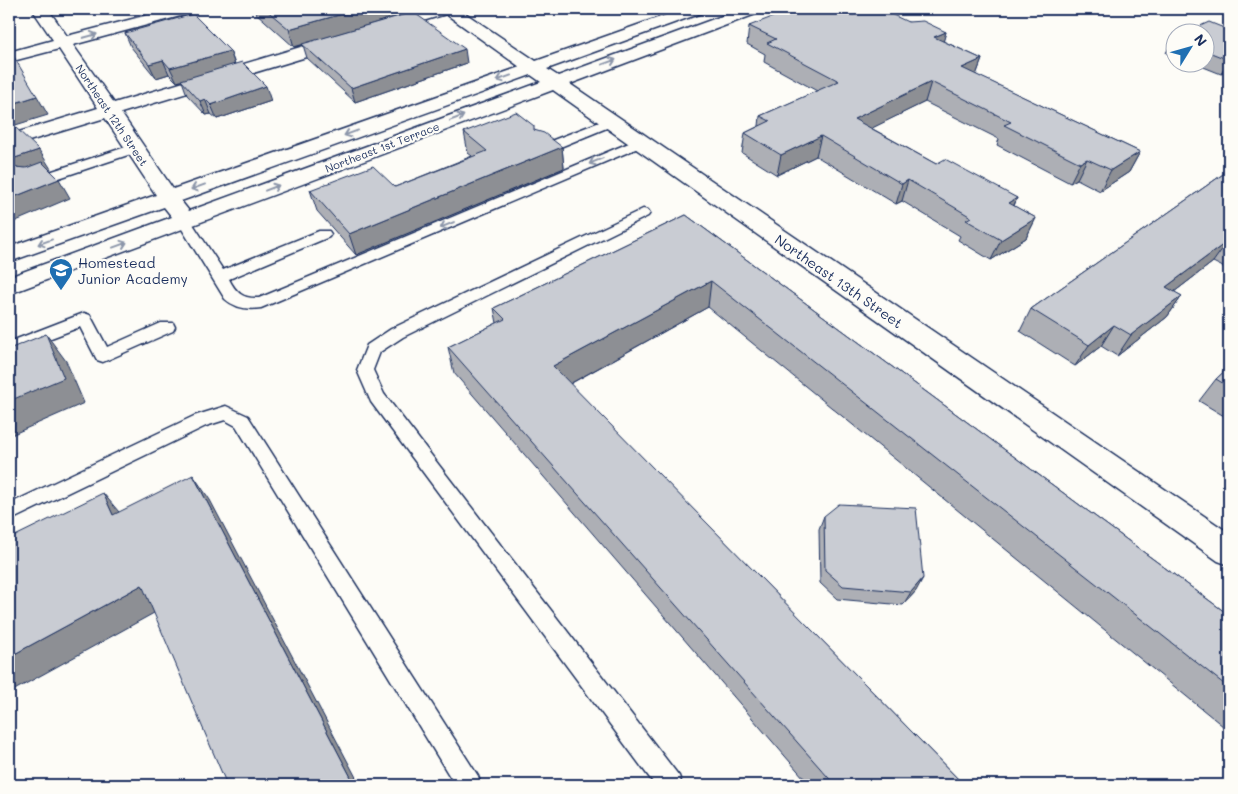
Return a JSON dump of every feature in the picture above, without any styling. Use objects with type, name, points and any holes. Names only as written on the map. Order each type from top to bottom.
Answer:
[{"type":"street","name":"Northeast 12th Street","points":[[40,9],[51,35],[109,110],[184,221]]},
{"type":"street","points":[[9,57],[51,35],[129,9]]},
{"type":"street","points":[[51,35],[189,9]]},
{"type":"street","points":[[9,141],[448,9]]},
{"type":"street","name":"Northeast 13th Street","points":[[448,9],[1229,551]]},
{"type":"street","name":"Northeast 1st Terrace","points":[[9,256],[698,9]]},
{"type":"street","name":"Northeast 1st Terrace","points":[[9,286],[553,82],[755,9]]},
{"type":"street","points":[[854,9],[910,35]]},
{"type":"lane","points":[[543,149],[610,122]]},
{"type":"lane","points":[[184,221],[220,276],[230,296],[247,305],[261,303],[641,142]]},
{"type":"lane","points":[[33,182],[135,148]]},
{"type":"lane","points":[[644,213],[397,333],[373,349],[365,370],[377,397],[670,785]]},
{"type":"lane","points":[[220,276],[324,234]]},
{"type":"lane","points":[[9,348],[84,318],[103,356],[167,327]]},
{"type":"lane","points":[[9,513],[200,420],[226,413],[242,421],[469,785]]},
{"type":"building","points":[[265,9],[360,9],[289,29]]},
{"type":"building","points":[[793,9],[828,9],[836,12],[842,10],[853,15],[869,9],[880,9],[908,22],[923,21],[946,32],[934,37],[982,59],[962,68],[1140,152],[1111,170],[1087,159],[1080,163],[1004,125],[1011,122],[931,82],[854,119],[936,164],[945,159],[1017,198],[1009,203],[1036,218],[1001,240],[966,220],[971,217],[908,180],[902,184],[821,136],[781,155],[745,133],[770,121],[760,116],[839,81],[767,43],[776,39],[749,26]]},
{"type":"building","points":[[413,12],[465,49],[351,88],[302,44]]},
{"type":"building","points":[[193,14],[230,51],[170,68],[163,60],[149,64],[125,33]]},
{"type":"building","points":[[1216,25],[1229,30],[1229,60],[1216,55]]},
{"type":"building","points":[[14,57],[37,96],[9,105],[9,58]]},
{"type":"building","points":[[242,62],[266,86],[211,105],[205,99],[200,101],[181,80]]},
{"type":"building","points":[[516,112],[534,126],[534,130],[544,133],[562,147],[349,234],[310,190],[373,166],[395,187],[487,151],[464,132]]},
{"type":"building","points":[[13,125],[39,150],[15,158],[12,162],[14,167],[26,168],[42,162],[59,179],[9,199],[9,126]]},
{"type":"building","points":[[1229,170],[1229,241],[1166,287],[1182,296],[1131,335],[1114,325],[1089,345],[1031,309]]},
{"type":"building","points":[[686,215],[1229,615],[1229,688],[711,281],[553,366],[964,785],[835,785],[448,347],[505,319],[494,308]]},
{"type":"building","points":[[46,334],[64,378],[9,401],[9,349]]},
{"type":"building","points":[[1229,367],[1229,387],[1216,379]]},
{"type":"building","points":[[193,475],[355,785],[227,785],[142,585],[9,657],[9,539],[103,493],[113,515]]},
{"type":"building","points":[[839,504],[916,508],[923,578],[911,592],[843,586],[825,570],[824,516]]},
{"type":"place","name":"Homestead Junior Academy","points":[[61,291]]}]
